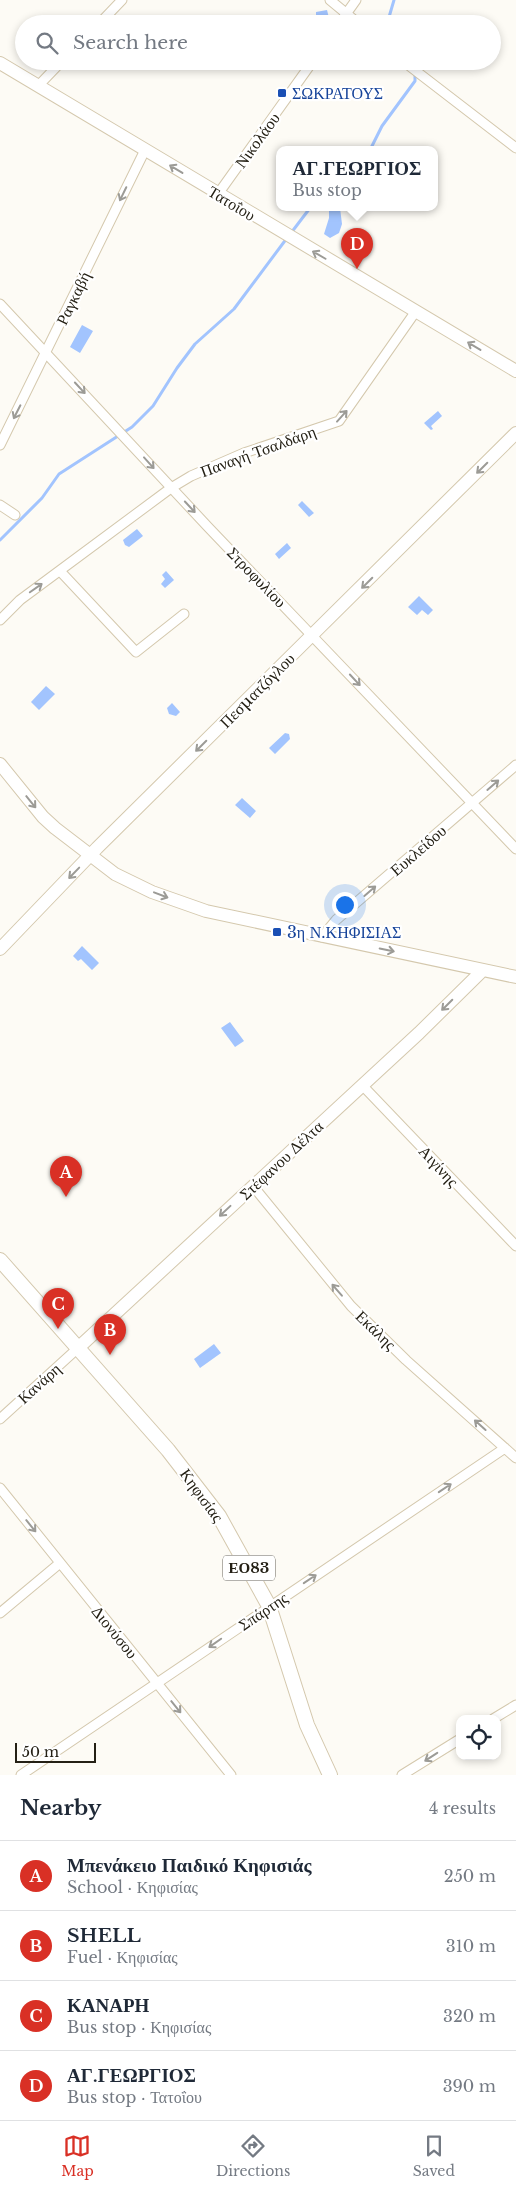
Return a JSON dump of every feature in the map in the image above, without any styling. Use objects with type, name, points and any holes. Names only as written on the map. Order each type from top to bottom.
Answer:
[{"type":"main road","name":"Κηφισίας","points":[[0,1260],[168,1450],[197,1486],[239,1549],[270,1606],[307,1724],[330,1775]]},
{"type":"street","points":[[108,15],[122,0]]},
{"type":"street","points":[[330,0],[347,13],[356,0]]},
{"type":"street","name":"Τατοΐου","points":[[0,63],[296,242],[516,371]]},
{"type":"street","points":[[38,86],[53,70]]},
{"type":"street","name":"Νικολάου","points":[[218,194],[307,70]]},
{"type":"street","points":[[415,70],[516,148]]},
{"type":"street","name":"Ραγκαβή","points":[[0,445],[47,353],[144,150]]},
{"type":"street","name":"Στροφυλίου","points":[[0,304],[172,488],[516,849]]},
{"type":"street","name":"Παναγή Τσαλδάρη","points":[[0,620],[20,600],[191,476],[244,453],[339,421],[416,311]]},
{"type":"street","name":"Πεσματζόγλου","points":[[0,949],[90,856],[516,433]]},
{"type":"street","points":[[0,505],[15,515]]},
{"type":"street","points":[[60,571],[136,652],[184,614]]},
{"type":"street","points":[[0,764],[43,817],[115,874],[152,892],[206,911],[516,977]]},
{"type":"street","name":"Ευκλείδου","points":[[322,937],[336,920],[516,765]]},
{"type":"street","name":"Στέφανου Δέλτα","points":[[78,1348],[419,1033],[482,971]]},
{"type":"street","name":"Αιγίνης","points":[[362,1085],[516,1246]]},
{"type":"street","name":"Εκάλης","points":[[253,1186],[351,1306],[406,1360],[516,1458]]},
{"type":"street","name":"Κανάρη","points":[[0,1418],[78,1348]]},
{"type":"street","name":"Σπάρτης","points":[[21,1775],[505,1448]]},
{"type":"street","name":"Διονύσου","points":[[0,1488],[231,1775]]},
{"type":"street","points":[[0,1613],[60,1563]]},
{"type":"street","points":[[498,1715],[516,1704]]},
{"type":"street","points":[[402,1775],[456,1741]]},
{"type":"water","points":[[327,10],[328,15],[316,15],[316,12]]},
{"type":"water","points":[[329,211],[340,211],[342,224],[339,233],[330,238],[324,234]]},
{"type":"water","points":[[82,325],[93,331],[80,353],[70,347]]},
{"type":"water","points":[[438,411],[442,416],[431,426],[433,429],[431,430],[424,423]]},
{"type":"water","points":[[302,501],[314,513],[309,517],[298,505]]},
{"type":"water","points":[[137,529],[143,536],[129,547],[125,545],[123,540]]},
{"type":"water","points":[[287,543],[291,548],[279,559],[275,554]]},
{"type":"water","points":[[166,571],[174,580],[165,588],[161,584],[165,579],[162,575]]},
{"type":"water","points":[[419,596],[433,610],[428,615],[422,610],[417,615],[408,607]]},
{"type":"water","points":[[46,686],[55,694],[39,710],[31,702]]},
{"type":"water","points":[[172,703],[180,712],[176,716],[169,714],[167,708]]},
{"type":"water","points":[[285,733],[289,734],[290,739],[275,754],[269,748]]},
{"type":"water","points":[[242,798],[256,811],[250,818],[235,805]]},
{"type":"water","points":[[82,946],[99,963],[92,970],[81,959],[78,961],[73,956]]},
{"type":"water","points":[[230,1022],[244,1041],[235,1047],[221,1028]]},
{"type":"water","points":[[214,1344],[221,1353],[200,1368],[194,1359]]},
{"type":"waterway","points":[[390,15],[394,0]]},
{"type":"waterway","points":[[372,146],[382,126],[415,81],[415,75]]},
{"type":"waterway","points":[[291,233],[308,211]]},
{"type":"waterway","points":[[0,540],[42,498],[59,474],[132,427],[153,406],[195,344],[234,309],[287,238]]},
{"type":"place","name":"ΣΩΚΡΑΤΟΥΣ","points":[[282,93]]},
{"type":"place","name":"ΑΓ.ΓΕΩΡΓΙΟΣ","points":[[357,269]]},
{"type":"place","name":"3η Ν.ΚΗΦΙΣΙΑΣ","points":[[277,932]]},
{"type":"place","name":"Μπενάκειο Παιδικό Κηφισιάς","points":[[66,1197]]},
{"type":"place","name":"ΚΑΝΑΡΗ","points":[[58,1329]]},
{"type":"place","name":"SHELL","points":[[110,1355]]}]
